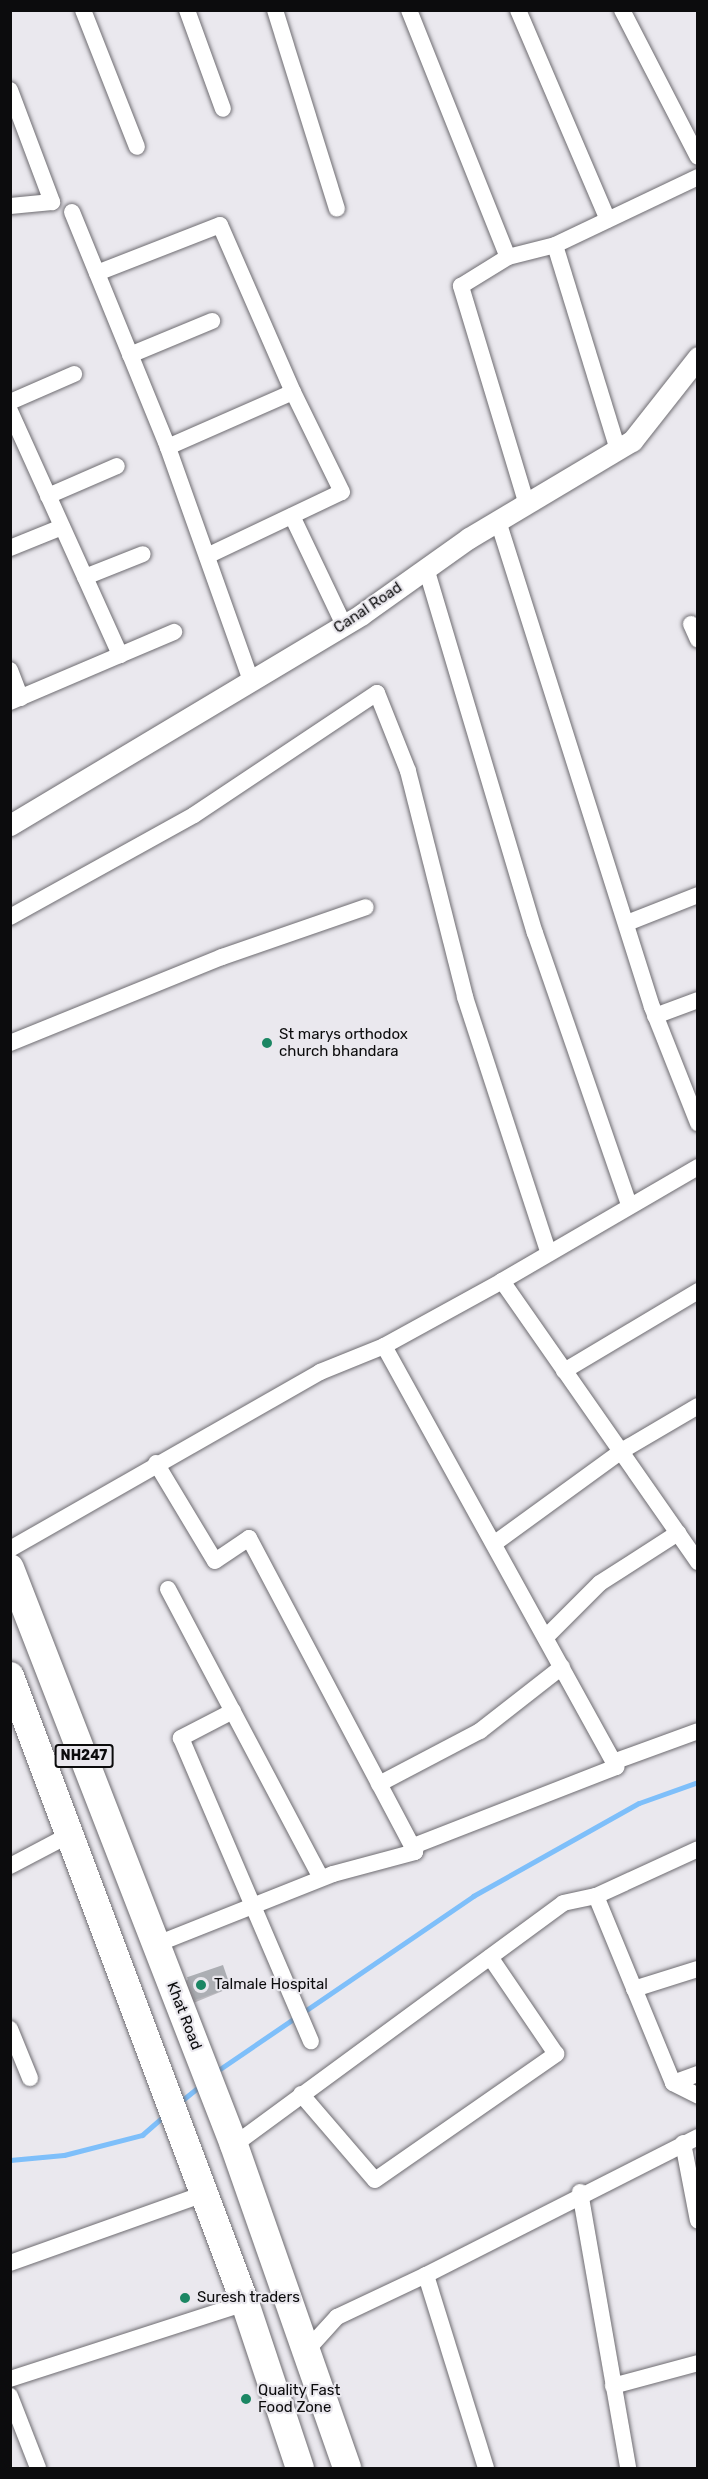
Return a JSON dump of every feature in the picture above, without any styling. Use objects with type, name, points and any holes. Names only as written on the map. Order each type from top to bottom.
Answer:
[{"type":"highway","name":"Khat Road","points":[[10,1568],[221,2110],[347,2469]]},
{"type":"highway","name":"NH247","points":[[10,1676],[245,2304],[300,2469]]},
{"type":"street","points":[[83,10],[138,147]]},
{"type":"street","points":[[187,10],[223,109]]},
{"type":"street","points":[[275,10],[337,209]]},
{"type":"street","points":[[410,10],[508,256]]},
{"type":"street","points":[[518,10],[608,220]]},
{"type":"street","points":[[622,10],[698,157]]},
{"type":"street","points":[[10,90],[52,202],[10,206]]},
{"type":"street","points":[[526,504],[461,286],[508,256],[555,245],[698,177]]},
{"type":"street","points":[[72,212],[168,447],[251,681]]},
{"type":"street","points":[[97,273],[220,225],[294,392],[342,492],[207,556]]},
{"type":"street","points":[[555,245],[618,450]]},
{"type":"street","points":[[130,355],[212,321]]},
{"type":"street","name":"Canal Road","points":[[10,825],[344,625],[498,521],[632,441],[698,357]]},
{"type":"street","points":[[10,402],[74,374]]},
{"type":"street","points":[[168,447],[294,392]]},
{"type":"street","points":[[10,411],[120,655]]},
{"type":"street","points":[[48,496],[117,466]]},
{"type":"street","points":[[292,516],[344,625]]},
{"type":"street","points":[[498,521],[656,1016],[698,1123]]},
{"type":"street","points":[[10,548],[62,527]]},
{"type":"street","points":[[84,577],[143,554]]},
{"type":"street","points":[[426,568],[536,933],[629,1204]]},
{"type":"street","points":[[10,670],[16,700],[174,632]]},
{"type":"street","points":[[10,917],[194,815],[377,693],[408,771],[465,997],[548,1251]]},
{"type":"street","points":[[627,923],[698,895]]},
{"type":"street","points":[[10,1044],[222,957],[366,907]]},
{"type":"street","points":[[656,1016],[698,1000]]},
{"type":"street","points":[[10,1549],[156,1463],[320,1372],[384,1346],[502,1281],[548,1251],[698,1167]]},
{"type":"street","points":[[502,1281],[564,1371],[623,1450],[698,1563]]},
{"type":"street","points":[[564,1371],[698,1291]]},
{"type":"street","points":[[384,1346],[495,1543],[616,1767],[416,1845],[415,1852]]},
{"type":"street","points":[[495,1543],[623,1450],[698,1406]]},
{"type":"street","points":[[156,1463],[215,1561],[249,1538],[415,1852]]},
{"type":"street","points":[[546,1637],[600,1582],[678,1533]]},
{"type":"street","points":[[168,1589],[321,1878]]},
{"type":"street","points":[[379,1784],[480,1731],[562,1667]]},
{"type":"street","points":[[233,1711],[181,1738],[250,1904],[311,2041]]},
{"type":"street","points":[[613,1762],[698,1731]]},
{"type":"street","points":[[10,1866],[69,1835]]},
{"type":"street","points":[[234,2145],[563,1903],[596,1896],[698,1849]]},
{"type":"street","points":[[157,1944],[250,1904],[321,1878],[415,1852]]},
{"type":"street","points":[[596,1896],[673,2083],[698,2096]]},
{"type":"street","points":[[301,2094],[375,2180],[556,2054],[490,1957]]},
{"type":"street","points":[[634,1989],[698,1969]]},
{"type":"street","points":[[10,2029],[30,2078]]},
{"type":"street","points":[[673,2083],[698,2074]]},
{"type":"street","points":[[307,2350],[337,2317],[426,2275],[580,2192],[690,2140],[698,2220]]},
{"type":"street","points":[[580,2192],[628,2469]]},
{"type":"street","points":[[10,2263],[204,2194]]},
{"type":"street","points":[[426,2275],[486,2469]]},
{"type":"street","points":[[10,2379],[245,2304]]},
{"type":"street","points":[[613,2386],[698,2363]]},
{"type":"street","points":[[10,2396],[38,2469]]},
{"type":"building","points":[[223,1965],[231,1988],[195,2000],[187,1977]]},
{"type":"waterway","points":[[214,2073],[473,1896],[639,1803],[698,1782]]},
{"type":"waterway","points":[[180,2102],[201,2085]]},
{"type":"waterway","points":[[10,2160],[64,2155],[142,2135],[164,2116]]},
{"type":"place","name":"St marys orthodox church bhandara","points":[[267,1043]]},
{"type":"place","name":"Talmale Hospital","points":[[201,1985]]},
{"type":"place","name":"Suresh traders","points":[[185,2298]]},
{"type":"place","name":"Quality Fast Food Zone","points":[[246,2399]]}]
